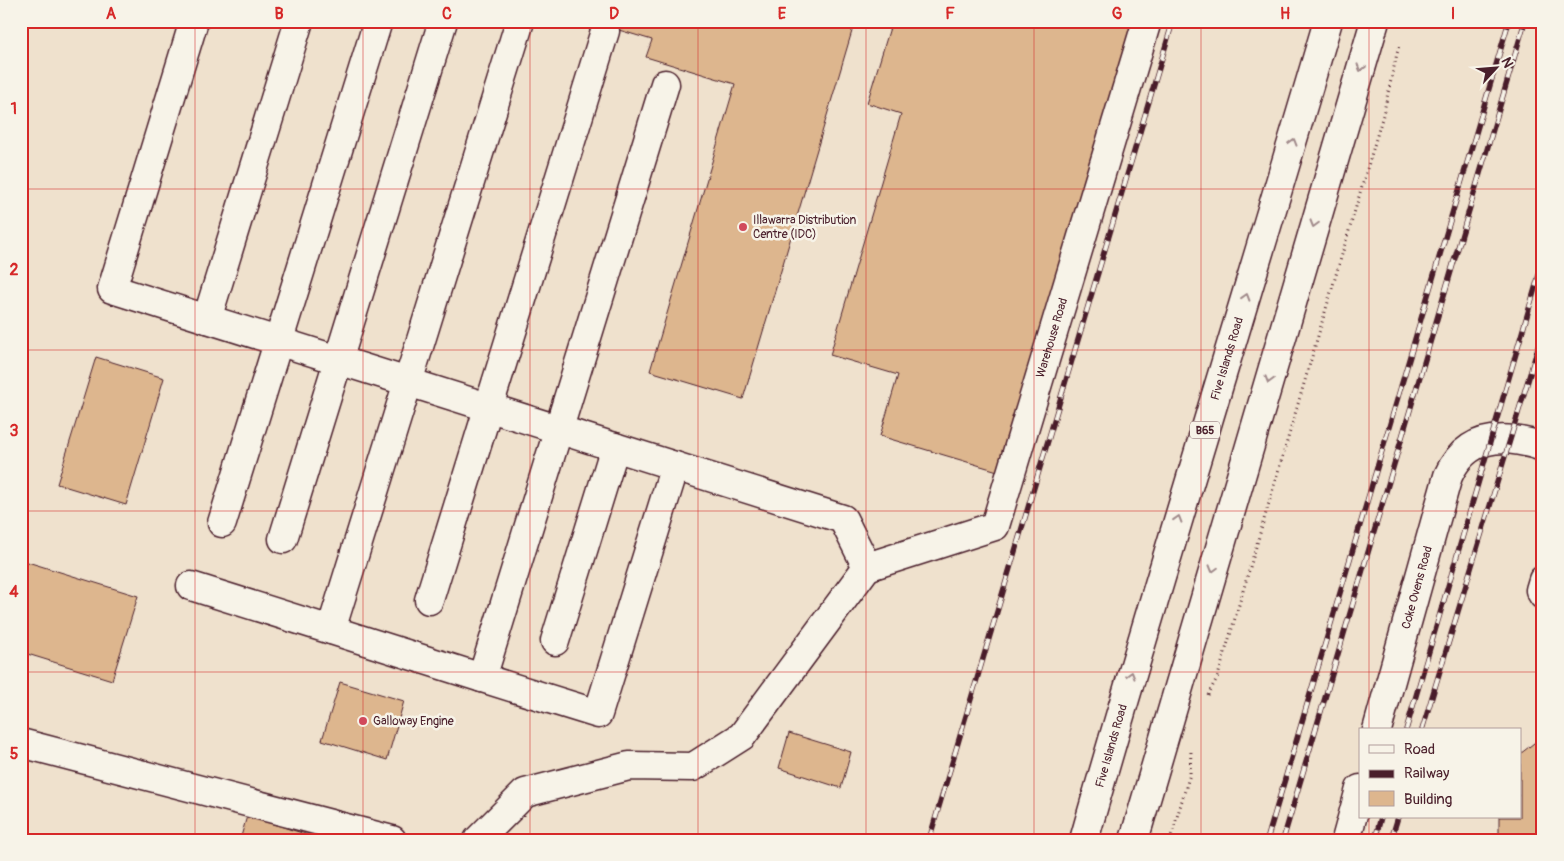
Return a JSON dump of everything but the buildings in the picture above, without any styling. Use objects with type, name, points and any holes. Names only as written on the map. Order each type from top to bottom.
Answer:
[{"type":"main road","points":[[194,21],[112,289],[843,519],[867,567],[742,736],[692,767],[629,766],[524,793],[478,840]]},
{"type":"main road","points":[[207,319],[299,21]]},
{"type":"main road","points":[[222,522],[378,21]]},
{"type":"main road","points":[[283,539],[443,21]]},
{"type":"main road","points":[[331,630],[520,21]]},
{"type":"main road","name":"Warehouse Road","points":[[867,567],[995,526],[1147,21]]},
{"type":"main road","name":"Five Islands Road","points":[[1084,840],[1137,654],[1266,232],[1328,21]]},
{"type":"main road","points":[[1134,840],[1375,21]]},
{"type":"main road","points":[[429,600],[605,31]]},
{"type":"main road","points":[[482,678],[665,84]]},
{"type":"main road","name":"Coke Ovens Road","points":[[1378,728],[1448,476],[1458,457],[1465,451],[1490,439],[1510,439],[1543,447]]},
{"type":"main road","points":[[555,641],[615,447]]},
{"type":"main road","points":[[191,586],[598,714],[675,466]]},
{"type":"main road","points":[[1543,580],[1540,590],[1543,595]]},
{"type":"main road","points":[[21,743],[392,840]]},
{"type":"main road","points":[[1346,840],[1359,793]]},
{"type":"path","points":[[1205,701],[1218,676],[1383,115],[1400,40]]},
{"type":"path","points":[[1170,840],[1190,774],[1191,748]]},
{"type":"railway","points":[[929,840],[1173,21]]},
{"type":"railway","points":[[1267,840],[1509,21]]},
{"type":"railway","points":[[1283,840],[1525,21]]},
{"type":"railway","points":[[1407,728],[1543,261]]},
{"type":"railway","points":[[1423,728],[1543,331]]},
{"type":"railway","points":[[1375,840],[1381,818]]},
{"type":"railway","points":[[1391,840],[1398,818]]},
{"type":"place","name":"Illawarra Distribution Centre (IDC)","points":[[743,227]]},
{"type":"place","name":"Galloway Engine","points":[[363,721]]}]
